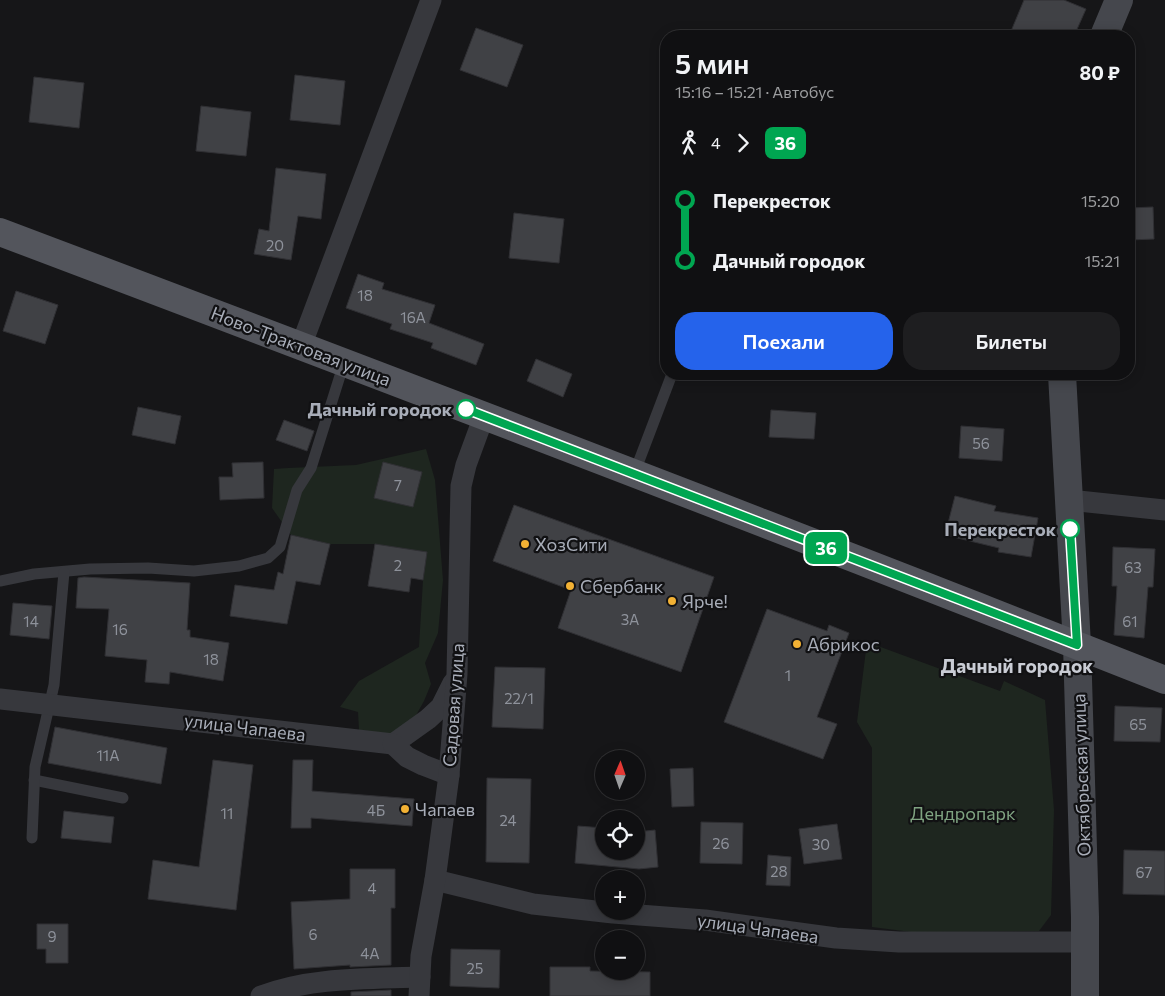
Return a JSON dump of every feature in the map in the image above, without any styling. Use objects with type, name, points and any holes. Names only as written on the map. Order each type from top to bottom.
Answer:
[{"type":"main road","name":"Ново-Трактовая улица","points":[[0,232],[344,362],[1165,680]]},
{"type":"street","points":[[301,346],[431,0]]},
{"type":"street","points":[[1106,30],[1119,0]]},
{"type":"street","name":"Октябрьская улица","points":[[1062,380],[1077,645],[1085,996]]},
{"type":"street","name":"Садовая улица","points":[[419,987],[421,956],[449,775],[457,674],[461,486],[466,465],[484,416]]},
{"type":"street","points":[[1069,500],[1159,505]]},
{"type":"street","points":[[449,775],[407,757],[393,744],[428,719],[441,706],[457,674]]},
{"type":"street","name":"улица Чапаева","points":[[0,698],[393,744]]},
{"type":"street","name":"улица Чапаева","points":[[434,880],[533,904],[613,913],[705,920],[836,938],[899,942],[1085,942]]},
{"type":"street","points":[[261,996],[278,990],[332,980],[419,987]]},
{"type":"lane","points":[[0,581],[34,574],[90,569],[148,568],[194,571],[239,566],[268,558],[280,547],[297,490],[311,468],[344,362]]},
{"type":"lane","points":[[634,474],[670,380]]},
{"type":"lane","points":[[32,838],[35,767],[54,685],[64,572]]},
{"type":"lane","points":[[34,780],[123,798]]},
{"type":"green space","points":[[426,449],[435,480],[443,580],[438,633],[425,663],[431,684],[411,724],[391,734],[359,730],[358,712],[340,707],[359,681],[419,647],[423,580],[427,552],[375,544],[330,544],[291,535],[272,508],[274,469],[356,465]]},
{"type":"green space","name":"Дендропарк","points":[[867,642],[1000,691],[1004,681],[1045,700],[1054,810],[1051,915],[1039,931],[911,932],[872,927],[872,748],[857,722]]},
{"type":"building","points":[[1024,0],[1064,0],[1086,9],[1077,30],[1012,30]]},
{"type":"building","points":[[476,28],[523,45],[507,87],[460,70]]},
{"type":"building","points":[[295,75],[345,81],[340,125],[290,120]]},
{"type":"building","points":[[34,77],[84,83],[79,128],[29,122]]},
{"type":"building","points":[[201,106],[251,112],[246,156],[196,151]]},
{"type":"building","points":[[276,168],[326,174],[321,219],[298,216],[291,260],[254,254],[259,229],[269,231]]},
{"type":"building","points":[[1153,207],[1154,239],[1135,240],[1135,208]]},
{"type":"building","points":[[514,213],[564,219],[559,263],[509,258]]},
{"type":"building","points":[[358,274],[384,283],[382,289],[435,305],[429,323],[484,344],[476,365],[431,348],[433,343],[390,329],[392,324],[346,308]]},
{"type":"building","points":[[16,291],[58,305],[45,344],[3,331]]},
{"type":"building","points":[[536,359],[572,374],[563,397],[527,381]]},
{"type":"building","points":[[138,407],[181,416],[175,444],[132,435]]},
{"type":"building","points":[[771,410],[816,413],[814,439],[769,437]]},
{"type":"building","points":[[284,420],[314,431],[307,451],[276,440]]},
{"type":"building","points":[[961,426],[1004,429],[1002,461],[959,458]]},
{"type":"building","points":[[263,462],[264,498],[220,500],[219,477],[233,477],[232,463]]},
{"type":"building","points":[[383,462],[422,472],[413,507],[374,498]]},
{"type":"building","points":[[955,496],[996,506],[994,511],[1038,518],[1031,557],[998,552],[999,548],[945,535]]},
{"type":"building","points":[[514,505],[714,577],[681,672],[558,628],[571,590],[493,561]]},
{"type":"building","points":[[291,535],[330,544],[320,585],[296,581],[287,624],[230,616],[235,585],[274,590],[278,572],[283,574]]},
{"type":"building","points":[[375,544],[427,552],[423,580],[411,578],[409,592],[368,586]]},
{"type":"building","points":[[1113,547],[1155,549],[1153,587],[1148,587],[1144,638],[1114,635],[1117,586],[1112,586]]},
{"type":"building","points":[[78,578],[190,583],[187,630],[190,630],[190,637],[229,643],[223,681],[170,672],[169,684],[145,682],[147,660],[105,656],[109,609],[76,608]]},
{"type":"building","points":[[13,603],[52,606],[49,639],[10,635]]},
{"type":"building","points":[[767,609],[827,631],[829,625],[849,633],[817,717],[837,724],[823,759],[724,722]]},
{"type":"building","points":[[495,667],[545,668],[543,729],[492,727]]},
{"type":"building","points":[[1115,706],[1162,708],[1160,742],[1114,741]]},
{"type":"building","points":[[55,727],[167,748],[161,784],[48,763]]},
{"type":"building","points":[[213,760],[253,765],[236,910],[148,899],[153,860],[199,867]]},
{"type":"building","points":[[293,760],[313,760],[312,791],[414,799],[412,826],[311,818],[311,828],[291,828]]},
{"type":"building","points":[[693,768],[694,806],[672,807],[670,769]]},
{"type":"building","points":[[487,778],[531,779],[529,863],[486,862]]},
{"type":"building","points":[[64,811],[114,817],[111,843],[61,838]]},
{"type":"building","points":[[701,822],[743,823],[742,864],[700,863]]},
{"type":"building","points":[[837,824],[842,859],[804,864],[799,829]]},
{"type":"building","points":[[578,826],[595,827],[595,860],[645,860],[645,831],[655,830],[658,867],[639,869],[575,863]]},
{"type":"building","points":[[1124,850],[1165,851],[1165,895],[1123,894]]},
{"type":"building","points":[[768,855],[791,857],[790,886],[766,885]]},
{"type":"building","points":[[350,869],[395,869],[395,908],[391,908],[391,965],[350,967],[350,965],[294,969],[291,902],[350,899]]},
{"type":"building","points":[[37,924],[68,924],[68,963],[46,963],[46,949],[37,949]]},
{"type":"building","points":[[451,949],[500,950],[499,988],[450,986]]},
{"type":"building","points":[[550,967],[590,967],[590,971],[595,971],[595,980],[645,980],[645,972],[650,972],[650,996],[550,996]]},
{"type":"building","points":[[391,990],[391,996],[351,996],[351,992]]},
{"type":"bus line","name":"36","points":[[466,409],[1077,645],[1070,529]]},
{"type":"place","name":"Дачный городок","points":[[466,409]]},
{"type":"place","name":"Перекресток","points":[[1070,529]]},
{"type":"place","name":"ХозСити","points":[[525,544]]},
{"type":"place","name":"Сбербанк","points":[[570,586]]},
{"type":"place","name":"Ярче!","points":[[672,601]]},
{"type":"place","name":"Абрикос","points":[[797,644]]},
{"type":"place","name":"Чапаев","points":[[405,809]]},
{"type":"district","name":"Дачный городок","points":[[1017,665]]}]
